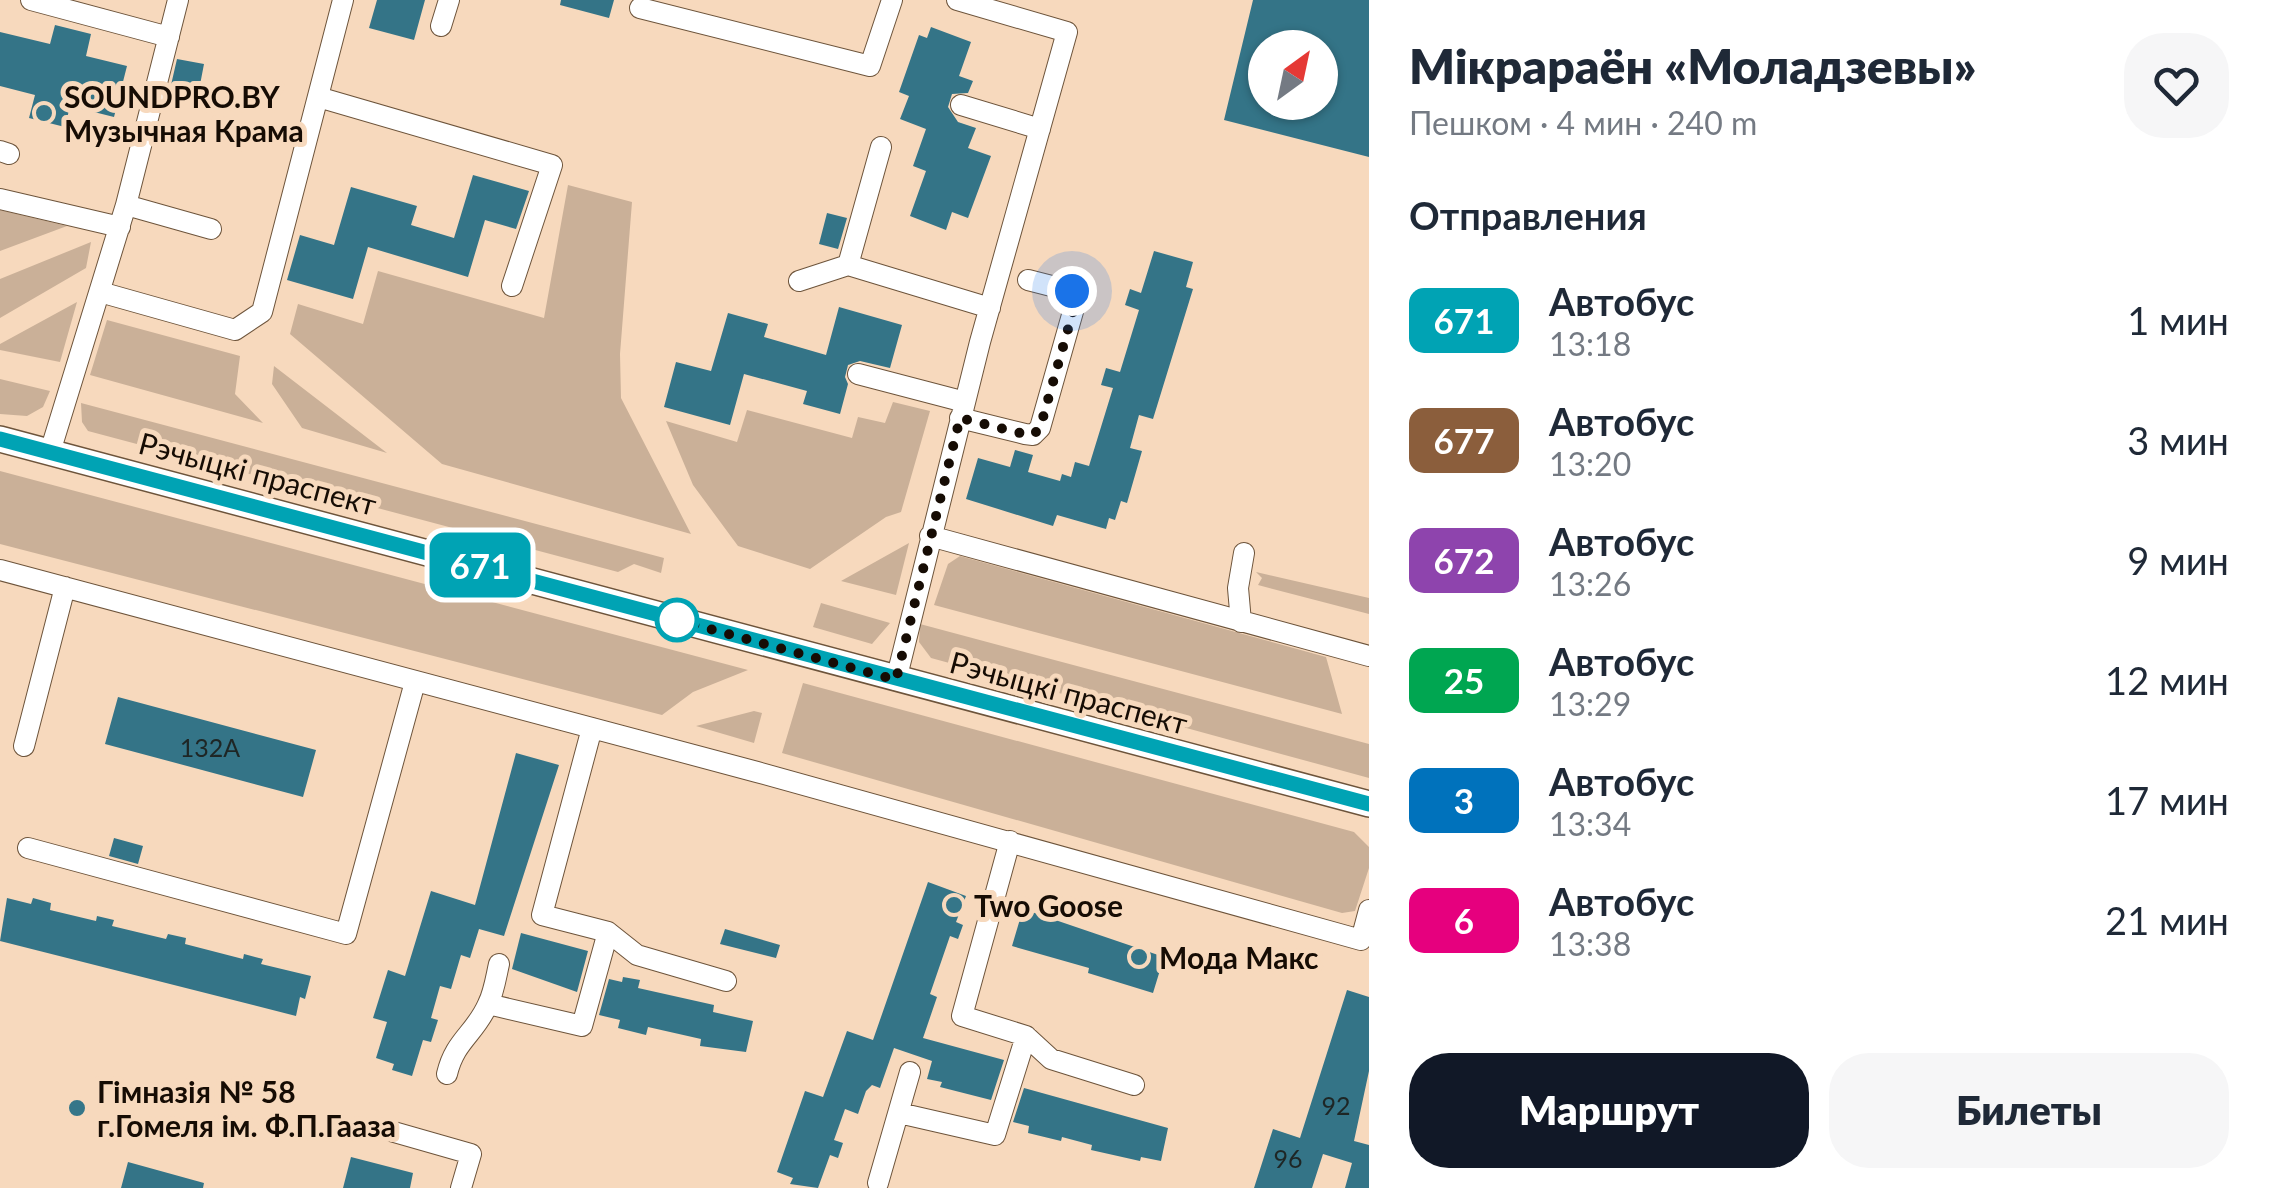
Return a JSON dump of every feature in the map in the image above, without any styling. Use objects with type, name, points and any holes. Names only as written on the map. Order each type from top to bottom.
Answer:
[{"type":"main road","name":"Рэчыцкі праспект","points":[[0,439],[1369,804]]},
{"type":"street","points":[[31,0],[169,37]]},
{"type":"street","points":[[50,452],[120,227],[178,0]]},
{"type":"street","points":[[100,292],[235,330],[262,312],[343,0]]},
{"type":"street","points":[[441,26],[449,0]]},
{"type":"street","points":[[640,8],[870,66],[892,0]]},
{"type":"street","points":[[896,680],[962,410],[1067,32],[966,2]]},
{"type":"street","points":[[318,97],[552,165],[512,286]]},
{"type":"street","points":[[961,105],[1040,129]]},
{"type":"street","points":[[848,265],[881,147]]},
{"type":"street","points":[[0,199],[120,227]]},
{"type":"street","points":[[126,205],[211,228]]},
{"type":"street","points":[[799,282],[848,265],[990,308]]},
{"type":"street","points":[[858,374],[1033,435],[1040,428],[1076,301],[1072,291],[1028,280]]},
{"type":"street","points":[[930,536],[1369,656]]},
{"type":"street","points":[[1240,622],[1238,588],[1244,554]]},
{"type":"street","points":[[0,570],[1010,841],[1365,941],[1369,910]]},
{"type":"street","points":[[24,746],[65,587]]},
{"type":"street","points":[[28,848],[346,934],[415,682]]},
{"type":"street","points":[[592,728],[542,914],[608,932],[637,955],[726,981]]},
{"type":"street","points":[[1010,841],[962,1016],[1026,1036],[1051,1059],[1134,1085]]},
{"type":"street","points":[[488,1004],[582,1026],[608,932]]},
{"type":"street","points":[[447,1074],[453,1050],[468,1037],[488,1004],[499,964]]},
{"type":"street","points":[[899,1112],[994,1135],[1026,1036]]},
{"type":"street","points":[[878,1184],[910,1072]]},
{"type":"street","points":[[387,1130],[470,1154],[460,1188]]},
{"type":"shaded area","points":[[568,185],[632,202],[620,354],[621,398],[691,534],[442,464],[290,334],[298,304],[363,324],[378,271],[544,318]]},
{"type":"shaded area","points":[[0,210],[67,226],[0,251]]},
{"type":"shaded area","points":[[91,242],[86,268],[0,318],[0,279]]},
{"type":"shaded area","points":[[77,302],[60,362],[0,350],[0,344]]},
{"type":"shaded area","points":[[107,320],[240,356],[235,394],[263,423],[90,375]]},
{"type":"shaded area","points":[[274,366],[387,453],[302,428],[272,384]]},
{"type":"shaded area","points":[[0,379],[50,391],[43,407],[27,416],[0,414]]},
{"type":"shaded area","points":[[893,402],[930,411],[901,512],[886,517],[810,569],[738,546],[693,485],[666,421],[737,442],[747,410],[852,438],[858,417],[885,423]]},
{"type":"shaded area","points":[[81,403],[664,558],[661,573],[634,564],[618,572],[88,431],[82,422]]},
{"type":"shaded area","points":[[0,471],[748,670],[693,692],[662,715],[0,544]]},
{"type":"shaded area","points":[[909,543],[896,595],[841,581]]},
{"type":"shaded area","points":[[960,556],[1326,657],[1342,714],[934,605],[948,564]]},
{"type":"shaded area","points":[[1256,572],[1369,598],[1369,614],[1258,585],[1262,578]]},
{"type":"shaded area","points":[[821,603],[890,623],[872,644],[813,627]]},
{"type":"shaded area","points":[[920,624],[1369,744],[1369,778],[931,658],[919,642]]},
{"type":"shaded area","points":[[803,683],[1354,832],[1369,847],[1369,868],[1355,911],[1342,913],[782,753]]},
{"type":"shaded area","points":[[754,711],[762,713],[754,743],[696,726]]},
{"type":"building","points":[[377,0],[425,0],[414,40],[369,28]]},
{"type":"building","points":[[561,0],[614,0],[609,18],[560,5]]},
{"type":"building","points":[[1253,0],[1369,0],[1369,157],[1224,120]]},
{"type":"building","points":[[55,25],[91,34],[86,56],[127,66],[114,117],[70,106],[65,127],[29,118],[35,95],[0,86],[0,32],[50,44]]},
{"type":"building","points":[[931,27],[971,42],[959,76],[973,81],[968,93],[952,94],[948,107],[958,122],[976,128],[968,148],[991,156],[968,218],[952,212],[946,230],[910,216],[926,171],[913,166],[926,129],[900,119],[909,96],[899,92],[919,35],[927,38]]},
{"type":"building","points":[[177,59],[204,64],[199,90],[171,85]]},
{"type":"building","points":[[473,175],[529,191],[516,229],[485,220],[468,277],[368,247],[353,299],[287,280],[300,235],[334,245],[351,187],[417,206],[411,225],[454,238]]},
{"type":"building","points":[[827,213],[847,218],[838,249],[819,244]]},
{"type":"building","points":[[1154,251],[1193,262],[1186,287],[1193,289],[1153,419],[1139,415],[1130,448],[1142,451],[1127,503],[1121,501],[1115,520],[1109,518],[1106,529],[1057,515],[1053,526],[966,499],[978,458],[1010,467],[1015,450],[1033,455],[1028,472],[1060,481],[1062,474],[1071,477],[1075,462],[1089,466],[1113,388],[1101,385],[1106,368],[1120,372],[1139,310],[1125,305],[1130,289],[1141,293]]},
{"type":"building","points":[[839,307],[902,325],[890,368],[860,361],[848,365],[848,384],[840,414],[803,404],[807,391],[744,374],[730,425],[664,407],[676,362],[711,371],[728,313],[768,324],[764,337],[826,355]]},
{"type":"building","points":[[118,697],[316,750],[303,797],[105,744]]},
{"type":"building","points":[[516,753],[559,765],[504,936],[479,929],[470,958],[461,955],[451,989],[440,986],[431,1018],[438,1020],[431,1042],[423,1040],[412,1076],[392,1070],[394,1064],[376,1058],[387,1022],[373,1018],[388,970],[405,976],[431,891],[475,905]]},
{"type":"building","points":[[114,838],[143,846],[138,864],[109,856]]},
{"type":"building","points":[[928,882],[966,896],[956,922],[963,925],[958,939],[950,936],[930,994],[937,997],[923,1038],[1004,1060],[991,1100],[940,1087],[942,1082],[927,1079],[932,1061],[894,1048],[880,1088],[872,1085],[866,1091],[858,1114],[845,1109],[834,1140],[843,1143],[838,1158],[830,1155],[818,1188],[790,1184],[793,1178],[777,1172],[805,1091],[823,1097],[847,1031],[873,1040]]},
{"type":"building","points":[[7,898],[31,904],[33,898],[51,903],[50,910],[96,921],[97,916],[114,920],[112,926],[166,939],[168,934],[186,938],[185,944],[243,959],[244,954],[263,959],[261,964],[311,976],[305,999],[300,997],[296,1016],[0,941]]},
{"type":"building","points":[[1023,909],[1164,957],[1153,993],[1088,973],[1089,968],[1012,946]]},
{"type":"building","points":[[725,929],[780,945],[776,958],[720,944]]},
{"type":"building","points":[[521,933],[588,951],[577,992],[512,969]]},
{"type":"building","points":[[623,977],[640,980],[638,988],[714,1005],[713,1012],[753,1021],[746,1052],[700,1046],[701,1039],[648,1027],[646,1035],[618,1028],[620,1020],[599,1015],[609,979],[622,982]]},
{"type":"building","points":[[1347,990],[1369,997],[1369,1071],[1354,1141],[1369,1145],[1369,1188],[1345,1188],[1352,1163],[1323,1154],[1312,1188],[1254,1188],[1273,1129],[1300,1138]]},
{"type":"building","points":[[1024,1088],[1168,1128],[1161,1161],[1141,1157],[1140,1161],[1091,1150],[1092,1145],[1062,1137],[1061,1141],[1028,1133],[1029,1126],[1013,1122]]},
{"type":"building","points":[[351,1157],[413,1173],[410,1188],[343,1188]]},
{"type":"building","points":[[128,1162],[204,1183],[203,1188],[121,1188]]},
{"type":"bus line","name":"671","points":[[0,439],[1369,804]]},
{"type":"place","name":"SOUNDPRO.BY Музычная Крама","points":[[44,113]]},
{"type":"place","name":"Two Goose","points":[[954,905]]},
{"type":"place","name":"Мода Макс","points":[[1139,957]]},
{"type":"place","name":"Гімназія № 58 г.Гомеля ім. Ф.П.Гааза","points":[[77,1108]]},
{"type":"route","points":[[677,620],[896,680],[960,418],[1024,434],[1033,435],[1040,428],[1076,301],[1072,291]]}]
